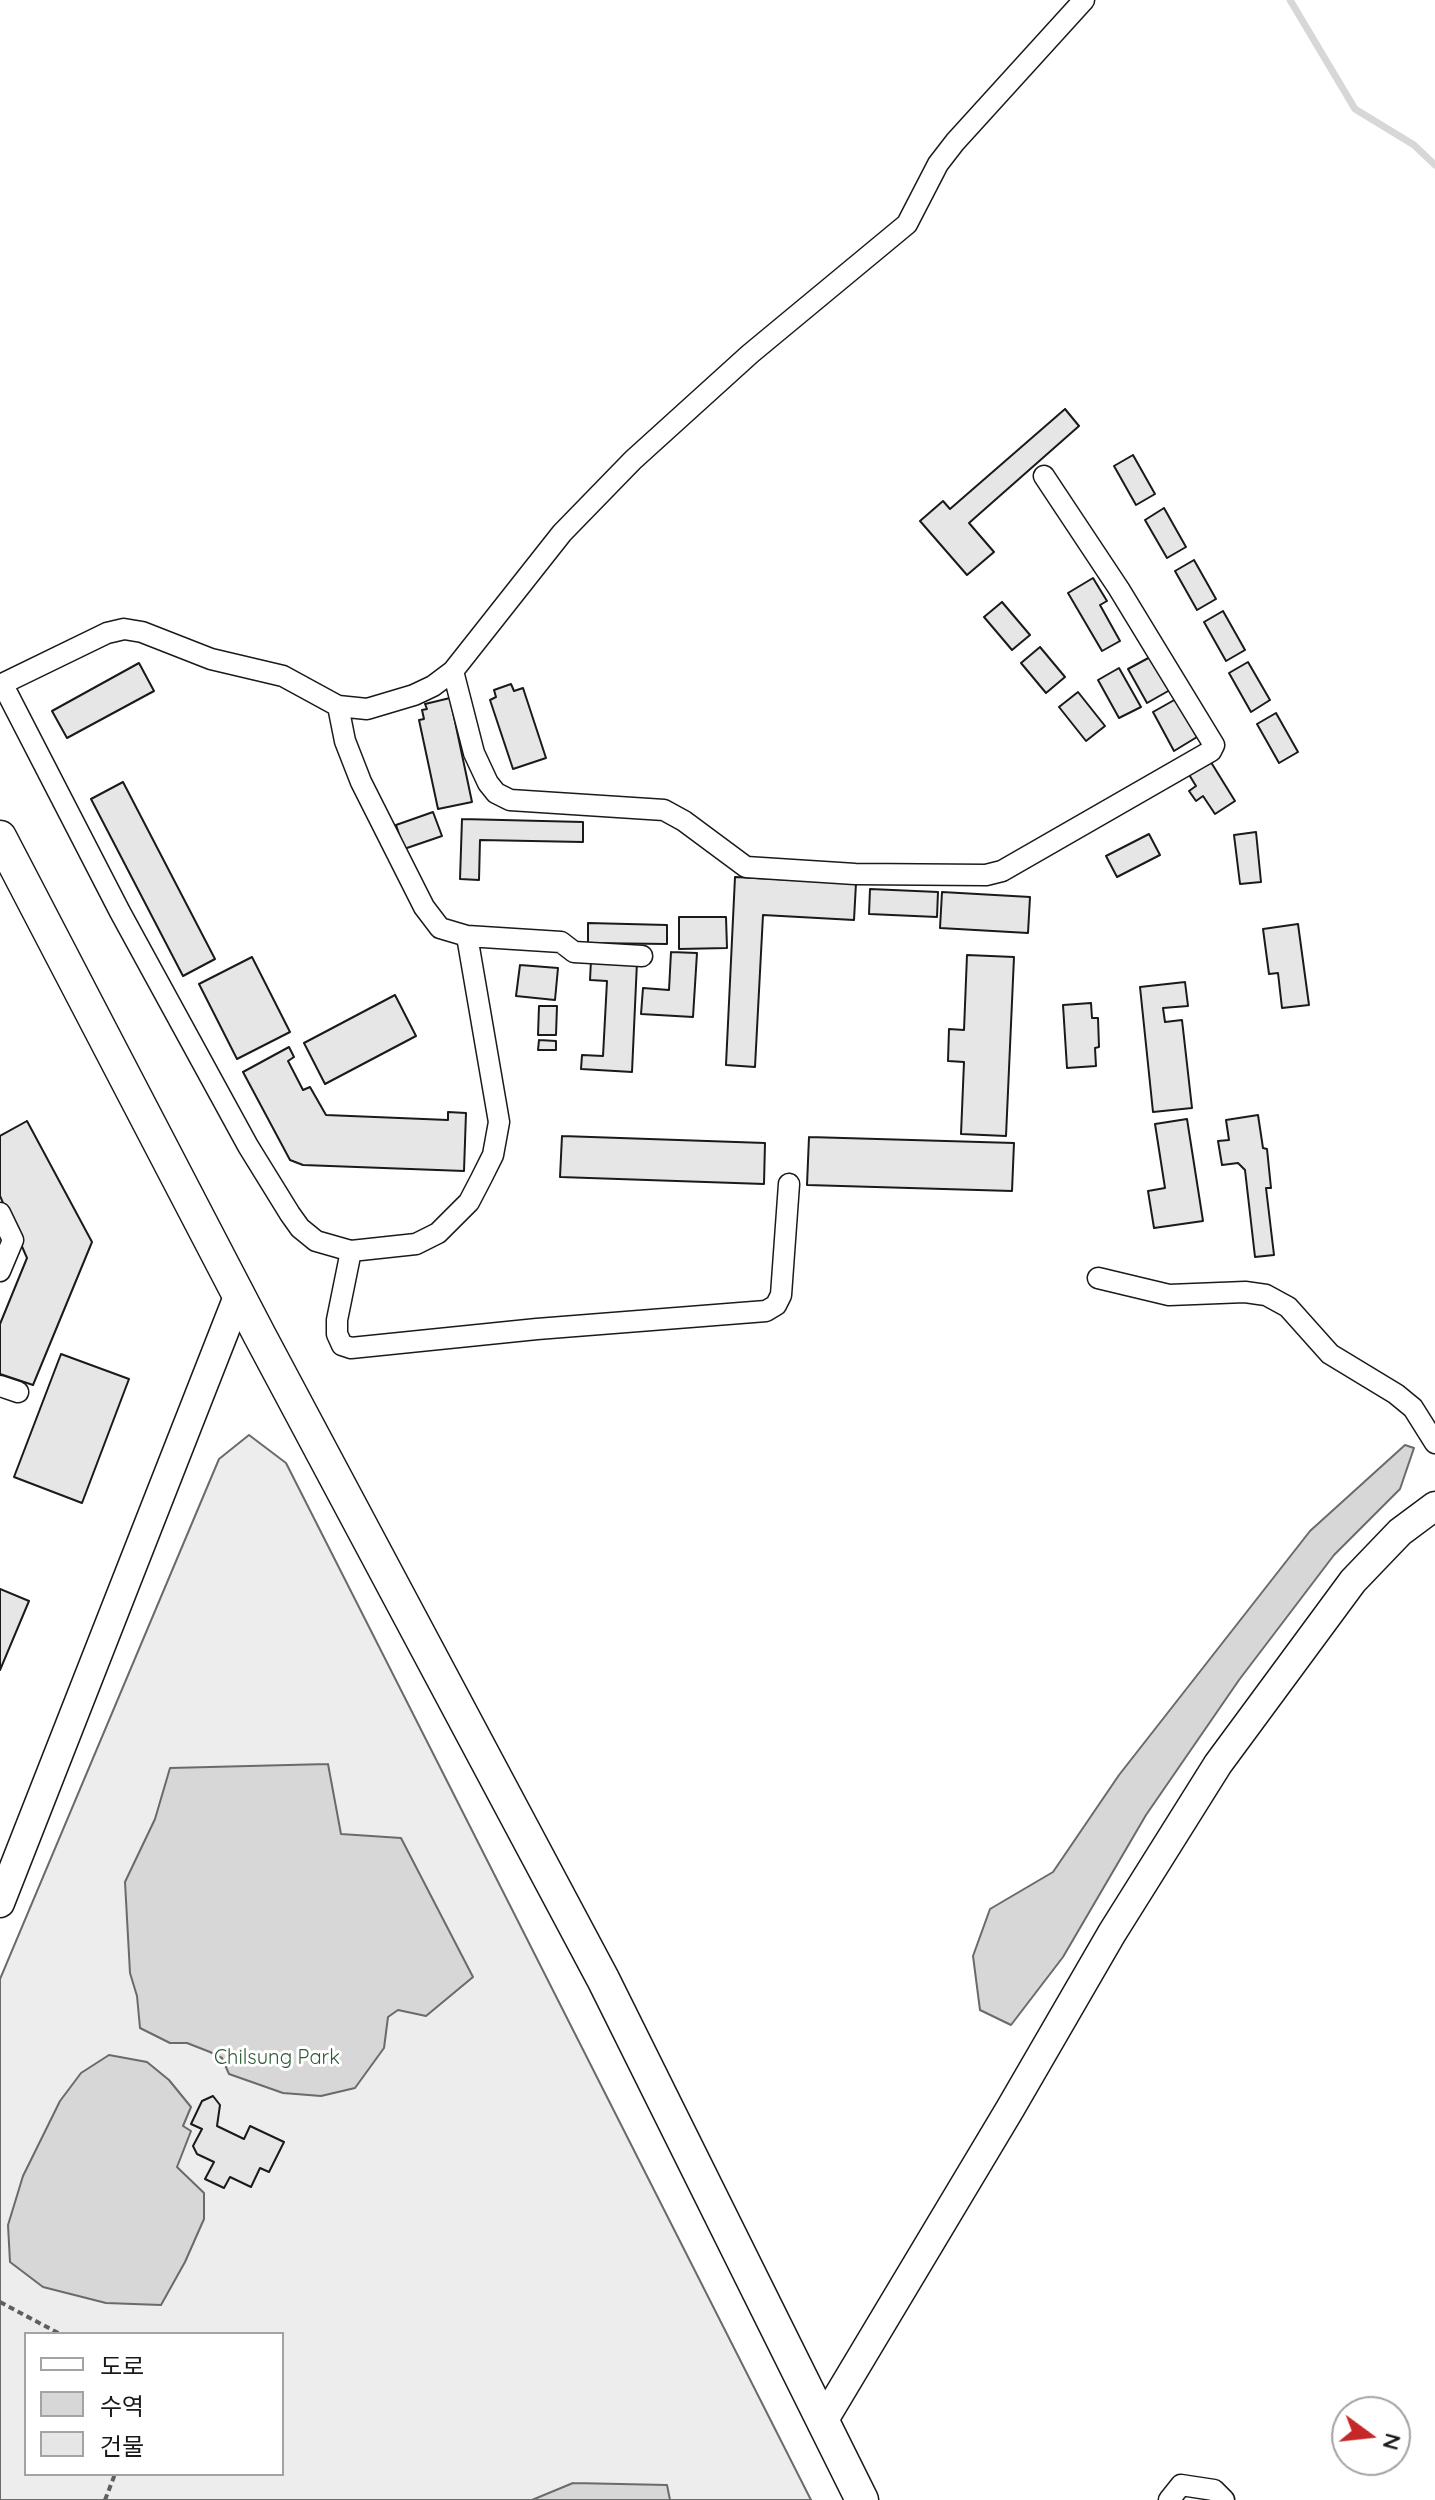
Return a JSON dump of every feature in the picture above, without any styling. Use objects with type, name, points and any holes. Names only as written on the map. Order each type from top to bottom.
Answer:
[{"type":"main road","points":[[0,837],[603,1979],[862,2500]]},
{"type":"street","points":[[467,936],[499,1122],[493,1155],[469,1202],[438,1233],[416,1244],[351,1251],[316,1241],[300,1228],[248,1146],[1,685],[107,633],[124,629],[142,632],[211,659],[283,676],[338,706],[367,709],[433,686],[453,671],[562,533],[633,460],[750,354],[907,224],[938,164],[955,142],[1084,0]]},
{"type":"street","points":[[453,671],[474,753],[488,783],[496,793],[510,800],[664,810],[746,867],[855,874],[986,875],[1002,871],[1211,751],[1214,745],[1119,589],[1044,476]]},
{"type":"street","points":[[338,706],[345,741],[361,782],[424,907],[440,928],[467,936],[561,942],[574,952],[642,956]]},
{"type":"street","points":[[351,1251],[337,1320],[337,1334],[342,1345],[351,1348],[537,1329],[766,1311],[776,1305],[781,1295],[789,1184]]},
{"type":"street","points":[[0,1213],[13,1240],[0,1271]]},
{"type":"street","points":[[1098,1278],[1169,1295],[1245,1292],[1266,1295],[1288,1307],[1330,1354],[1396,1394],[1413,1408],[1435,1443]]},
{"type":"street","points":[[0,1903],[239,1294]]},
{"type":"street","points":[[822,2423],[1112,1933],[1218,1764],[1353,1581],[1400,1532],[1435,1506]]},
{"type":"street","points":[[1169,2500],[1181,2485],[1214,2490],[1224,2500]]},
{"type":"path","points":[[0,2302],[56,2332]]},
{"type":"path","points":[[105,2500],[114,2476]]},
{"type":"shaded area","name":"Chilsung Park","points":[[249,1435],[286,1463],[811,2500],[0,2500],[0,1979],[219,1459]]},
{"type":"water","points":[[1405,1445],[1414,1448],[1400,1489],[1334,1555],[1239,1680],[1146,1815],[1063,1957],[1011,2025],[980,2010],[973,1956],[990,1909],[1053,1872],[1119,1775],[1310,1531]]},
{"type":"water","points":[[328,1764],[341,1834],[401,1838],[473,1977],[426,2016],[398,2010],[388,2017],[384,2048],[355,2088],[321,2096],[283,2093],[229,2074],[222,2058],[187,2043],[170,2043],[140,2028],[137,1996],[130,1973],[125,1882],[155,1819],[170,1768]]},
{"type":"water","points":[[109,2055],[147,2062],[169,2080],[191,2107],[183,2126],[191,2131],[177,2167],[204,2193],[204,2219],[161,2305],[106,2303],[43,2287],[10,2262],[8,2225],[23,2176],[60,2101],[81,2073]]},
{"type":"water","points":[[573,2483],[667,2485],[670,2500],[532,2500]]},
{"type":"building","points":[[1065,409],[1079,426],[969,523],[994,552],[967,575],[920,521],[943,501],[950,509]]},
{"type":"building","points":[[1133,455],[1155,494],[1136,505],[1114,466]]},
{"type":"building","points":[[1164,508],[1186,547],[1167,558],[1145,520]]},
{"type":"building","points":[[1194,560],[1216,599],[1197,610],[1175,571]]},
{"type":"building","points":[[1093,578],[1107,601],[1100,605],[1120,641],[1102,651],[1068,593]]},
{"type":"building","points":[[1002,602],[1030,635],[1012,650],[984,617]]},
{"type":"building","points":[[1223,611],[1245,650],[1226,661],[1204,622]]},
{"type":"building","points":[[1040,647],[1065,677],[1046,693],[1021,663]]},
{"type":"building","points":[[1152,656],[1170,690],[1147,703],[1128,669]]},
{"type":"building","points":[[1248,662],[1270,700],[1251,712],[1229,673]]},
{"type":"building","points":[[139,663],[154,691],[67,738],[52,711]]},
{"type":"building","points":[[1119,668],[1141,707],[1119,718],[1098,680]]},
{"type":"building","points":[[511,684],[514,691],[523,688],[546,758],[513,769],[490,700],[496,697],[494,690]]},
{"type":"building","points":[[1078,692],[1105,726],[1086,741],[1059,707]]},
{"type":"building","points":[[450,698],[472,802],[438,809],[419,720],[424,719],[422,710],[427,709],[425,704]]},
{"type":"building","points":[[1176,699],[1197,737],[1174,751],[1153,712]]},
{"type":"building","points":[[1276,713],[1298,752],[1279,763],[1257,724]]},
{"type":"building","points":[[1209,759],[1235,801],[1215,814],[1203,796],[1196,801],[1189,791],[1196,786],[1188,773]]},
{"type":"building","points":[[123,782],[215,959],[183,976],[91,799]]},
{"type":"building","points":[[433,812],[442,836],[404,849],[396,825]]},
{"type":"building","points":[[462,819],[583,822],[583,842],[480,840],[479,880],[460,879]]},
{"type":"building","points":[[1256,832],[1261,882],[1240,884],[1234,835]]},
{"type":"building","points":[[1149,834],[1160,855],[1117,877],[1106,856]]},
{"type":"building","points":[[735,877],[856,883],[854,920],[763,915],[755,1067],[726,1065]]},
{"type":"building","points":[[870,889],[938,892],[937,917],[869,914]]},
{"type":"building","points":[[942,892],[1030,897],[1028,933],[940,928]]},
{"type":"building","points":[[679,917],[726,917],[727,948],[679,949]]},
{"type":"building","points":[[588,923],[667,925],[667,944],[588,943]]},
{"type":"building","points":[[1298,924],[1309,1005],[1282,1008],[1278,973],[1269,974],[1263,929]]},
{"type":"building","points":[[671,952],[697,953],[693,1017],[641,1014],[643,988],[669,990]]},
{"type":"building","points":[[967,955],[1014,957],[1006,1136],[961,1134],[964,1062],[948,1061],[949,1029],[964,1030]]},
{"type":"building","points":[[252,957],[290,1032],[237,1059],[199,984]]},
{"type":"building","points":[[591,960],[637,962],[632,1072],[581,1069],[582,1055],[603,1056],[607,981],[590,980]]},
{"type":"building","points":[[520,965],[558,968],[555,1000],[516,996]]},
{"type":"building","points":[[1185,982],[1188,1006],[1163,1008],[1165,1022],[1182,1020],[1192,1108],[1153,1112],[1140,987]]},
{"type":"building","points":[[395,995],[416,1036],[325,1084],[304,1043]]},
{"type":"building","points":[[1091,1003],[1092,1018],[1098,1018],[1096,1066],[1067,1068],[1063,1005]]},
{"type":"building","points":[[539,1006],[557,1006],[556,1035],[538,1035]]},
{"type":"building","points":[[539,1040],[556,1041],[556,1050],[538,1050]]},
{"type":"building","points":[[289,1047],[294,1057],[288,1061],[303,1090],[310,1087],[326,1115],[448,1120],[448,1112],[466,1113],[464,1171],[303,1165],[290,1160],[243,1072]]},
{"type":"building","points":[[1258,1115],[1263,1148],[1267,1149],[1271,1188],[1266,1188],[1274,1255],[1255,1257],[1245,1170],[1238,1163],[1222,1165],[1218,1141],[1229,1140],[1226,1120]]},
{"type":"building","points":[[1187,1119],[1203,1221],[1154,1228],[1148,1191],[1165,1188],[1155,1124]]},
{"type":"building","points":[[27,1121],[92,1242],[33,1385],[0,1374],[0,1324],[27,1258],[0,1196],[0,1136]]},
{"type":"building","points":[[562,1136],[765,1143],[764,1184],[560,1177]]},
{"type":"building","points":[[809,1137],[1014,1143],[1012,1191],[807,1185]]},
{"type":"building","points":[[61,1354],[129,1379],[82,1503],[14,1477]]},
{"type":"building","points":[[0,1589],[29,1601],[0,1670]]},
{"type":"building","points":[[213,2096],[220,2105],[217,2126],[244,2139],[250,2126],[284,2142],[269,2172],[260,2168],[251,2187],[230,2177],[224,2188],[205,2179],[214,2162],[197,2154],[193,2146],[202,2129],[191,2124],[202,2101]]},
{"type":"waterway","points":[[1290,0],[1355,109],[1414,145],[1435,165]]}]
